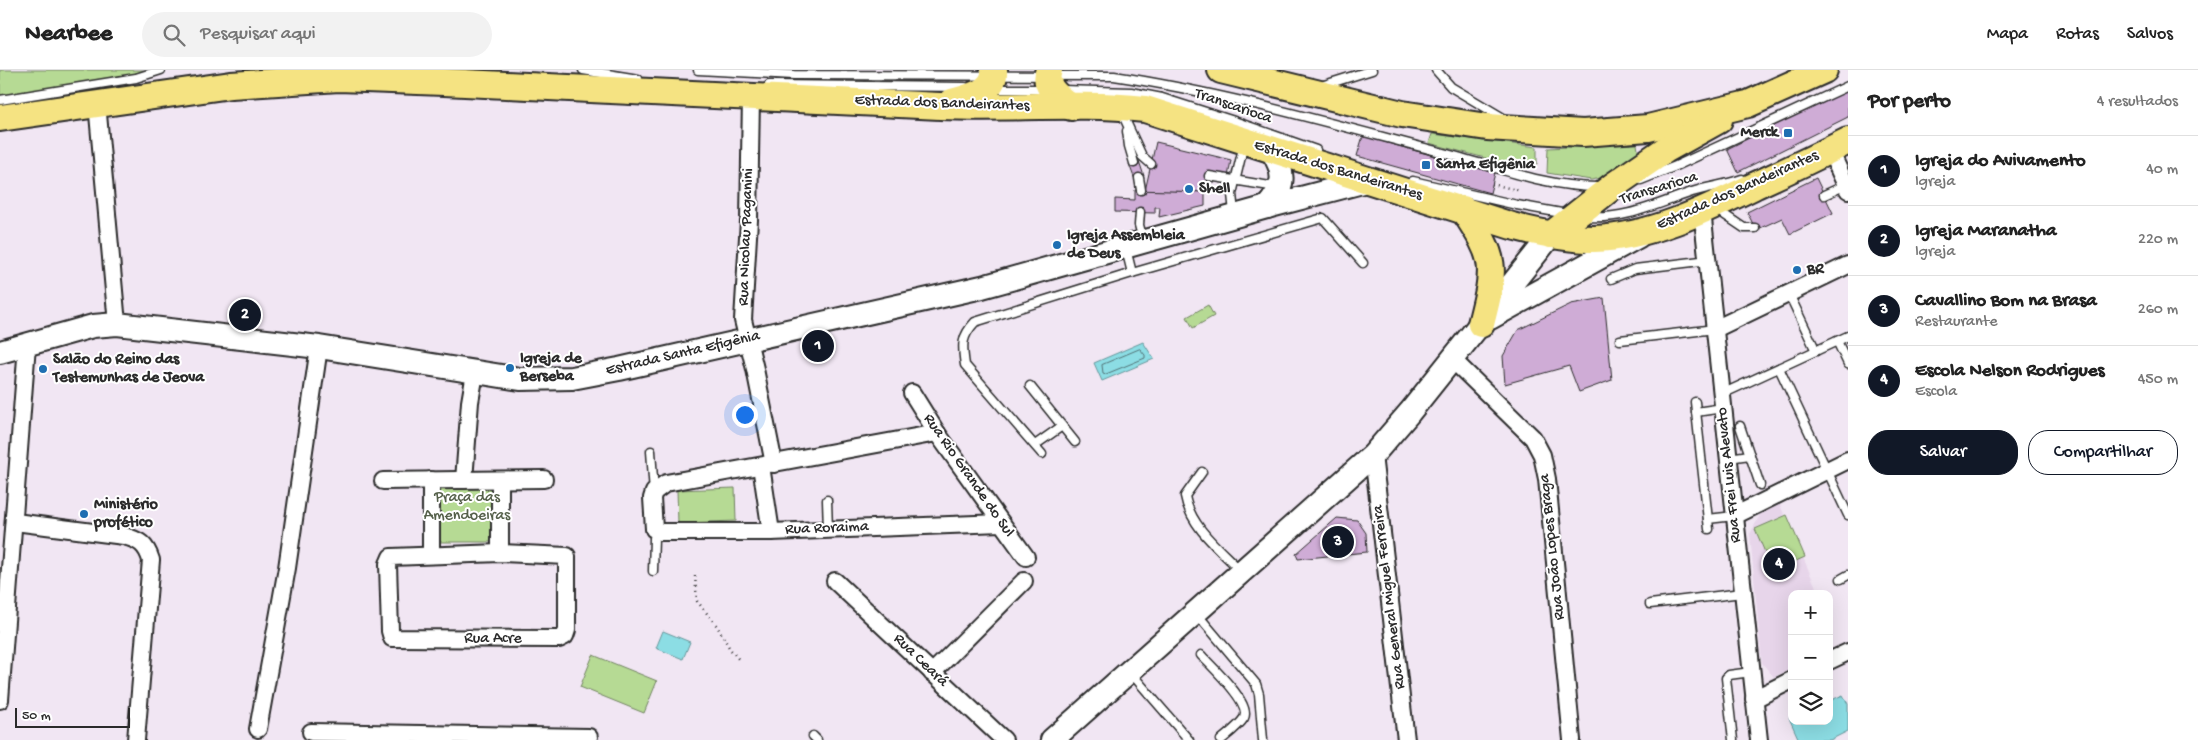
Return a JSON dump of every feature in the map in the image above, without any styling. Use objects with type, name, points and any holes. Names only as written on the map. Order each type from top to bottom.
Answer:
[{"type":"main road","points":[[1551,235],[1613,186],[1665,150],[1748,104],[1824,70]]},
{"type":"main road","points":[[1227,71],[1402,114],[1522,130],[1583,133],[1648,128],[1748,104]]},
{"type":"main road","name":"Estrada dos Bandeirantes","points":[[0,118],[231,85],[339,78],[756,90],[940,106],[1048,85],[1123,117],[1145,109],[1512,226],[1551,235],[1595,239],[1650,230],[1708,208],[1839,145]]},
{"type":"main road","points":[[940,106],[976,95],[992,78]]},
{"type":"main road","points":[[1463,209],[1486,244],[1492,264],[1492,282],[1481,324]]},
{"type":"street","name":"Rua Nicolau Paganini","points":[[756,90],[743,320],[748,340],[767,465],[771,532]]},
{"type":"street","points":[[97,103],[117,324]]},
{"type":"street","points":[[1839,145],[1847,187]]},
{"type":"street","points":[[1266,206],[1280,188],[1282,170],[1272,151]]},
{"type":"street","name":"Estrada Santa Efigênia","points":[[0,352],[93,326],[117,324],[319,347],[520,380],[572,378],[620,370],[982,287],[1266,206],[1366,181]]},
{"type":"street","name":"Rua Frei Luis Alevato","points":[[1708,208],[1709,260],[1715,329],[1759,740]]},
{"type":"street","points":[[1481,324],[1650,230]]},
{"type":"street","points":[[1053,739],[1128,670],[1373,454],[1453,360],[1551,235]]},
{"type":"street","points":[[1715,329],[1848,265]]},
{"type":"street","points":[[0,700],[27,345]]},
{"type":"street","points":[[258,729],[286,568],[319,347]]},
{"type":"street","name":"Rua João Lopes Braga","points":[[1453,360],[1533,438],[1542,455],[1548,479],[1572,740]]},
{"type":"street","points":[[464,480],[470,402],[475,373]]},
{"type":"street","name":"Rua Rio Grande do Sul","points":[[912,393],[937,433],[1026,557]]},
{"type":"street","points":[[655,530],[652,498],[654,492],[666,483],[937,433]]},
{"type":"street","name":"Rua General Miguel Ferreira","points":[[1373,454],[1406,740]]},
{"type":"street","points":[[1734,516],[1848,460]]},
{"type":"street","points":[[383,481],[544,479]]},
{"type":"street","points":[[431,480],[431,554]]},
{"type":"street","points":[[500,480],[500,553]]},
{"type":"street","points":[[15,522],[124,536],[139,540],[147,549],[151,560],[136,740]]},
{"type":"street","name":"Rua Roraima","points":[[655,530],[771,532],[1001,523]]},
{"type":"street","name":"Rua Acre","points":[[500,553],[567,556],[568,630],[566,636],[560,639],[394,639],[390,631],[389,560],[394,556],[431,554],[500,553]]},
{"type":"street","name":"Rua Ceará","points":[[835,580],[1004,740]]},
{"type":"street","points":[[932,673],[1024,581]]},
{"type":"street","points":[[1833,660],[1848,652]]},
{"type":"street","points":[[1754,699],[1788,682]]},
{"type":"street","points":[[311,732],[347,737],[589,737]]},
{"type":"lane","points":[[0,100],[136,78],[161,70]]},
{"type":"lane","points":[[583,70],[621,77],[648,79]]},
{"type":"lane","name":"Transcarioca","points":[[698,70],[794,76],[992,78],[1131,92],[1162,98],[1322,152]]},
{"type":"lane","points":[[1304,91],[1372,70]]},
{"type":"lane","points":[[1439,72],[1452,87],[1522,130]]},
{"type":"lane","name":"Transcarioca","points":[[756,90],[946,86],[992,78],[1048,85],[1114,76],[1156,82],[1262,106],[1570,185],[1613,186],[1635,182],[1676,166],[1848,86]]},
{"type":"lane","points":[[1123,117],[1134,163]]},
{"type":"lane","points":[[1123,117],[1142,156],[1151,164]]},
{"type":"lane","points":[[1234,216],[1232,194],[1245,142]]},
{"type":"lane","points":[[1209,176],[1280,188]]},
{"type":"lane","name":"Transcarioca","points":[[1403,178],[1517,206],[1575,216],[1600,218],[1622,216],[1693,192],[1749,176]]},
{"type":"lane","points":[[1139,178],[1141,190]]},
{"type":"lane","points":[[1824,195],[1847,187]]},
{"type":"lane","points":[[1708,208],[1744,228],[1755,228]]},
{"type":"lane","points":[[1132,272],[1134,245],[1140,212]]},
{"type":"lane","points":[[1042,454],[965,365],[962,347],[966,332],[976,322],[1132,272],[1323,218],[1363,264]]},
{"type":"lane","points":[[1611,279],[1635,269],[1709,260]]},
{"type":"lane","points":[[1789,294],[1816,351]]},
{"type":"lane","points":[[1620,340],[1715,329]]},
{"type":"lane","points":[[1696,412],[1723,401],[1779,368],[1848,336]]},
{"type":"lane","points":[[1837,341],[1848,364]]},
{"type":"lane","points":[[1779,368],[1848,515]]},
{"type":"lane","points":[[1030,386],[1074,442]]},
{"type":"lane","points":[[1695,402],[1709,529]]},
{"type":"lane","points":[[1035,445],[1062,426]]},
{"type":"lane","points":[[1740,426],[1760,485]]},
{"type":"lane","points":[[651,451],[654,492]]},
{"type":"lane","points":[[1728,458],[1750,455]]},
{"type":"lane","points":[[1202,472],[1185,496],[1187,509],[1209,540],[1241,572]]},
{"type":"lane","points":[[827,500],[828,530]]},
{"type":"lane","points":[[1708,519],[1734,516]]},
{"type":"lane","points":[[653,571],[655,530]]},
{"type":"lane","points":[[1650,604],[1742,593]]},
{"type":"lane","points":[[1195,612],[1256,684],[1259,694],[1263,740]]},
{"type":"lane","points":[[1200,655],[1243,703],[1245,715],[1243,720],[1221,740]]},
{"type":"lane","points":[[1128,670],[1189,740]]},
{"type":"lane","points":[[1733,740],[1726,678],[1729,675],[1751,672]]},
{"type":"path","points":[[1492,184],[1521,191]]},
{"type":"path","points":[[695,576],[697,601],[717,626],[730,649],[740,661]]},
{"type":"shaded area","points":[[1780,505],[1817,590],[1788,590],[1788,670],[1774,677],[1762,663],[1750,534],[1761,513]]},
{"type":"green space","points":[[0,70],[149,70],[101,81],[0,97]]},
{"type":"green space","points":[[1432,134],[1537,147],[1537,164],[1521,161],[1519,167],[1429,143]]},
{"type":"green space","points":[[1637,144],[1639,156],[1608,177],[1591,180],[1547,173],[1548,148]]},
{"type":"green space","points":[[1208,305],[1214,316],[1193,328],[1187,317]]},
{"type":"green space","name":"Praça das Amendoeiras","points":[[436,472],[497,472],[498,542],[437,542]]},
{"type":"green space","points":[[735,488],[736,521],[678,523],[677,490]]},
{"type":"green space","points":[[1787,515],[1805,557],[1773,571],[1755,529]]},
{"type":"green space","points":[[593,655],[657,681],[644,713],[580,687]]},
{"type":"water","points":[[1143,342],[1154,359],[1102,381],[1094,363]]},
{"type":"water","points":[[663,631],[690,642],[683,659],[656,648]]},
{"type":"water","points":[[1843,695],[1848,704],[1848,731],[1830,740],[1799,740],[1792,725],[1833,725],[1833,699]]},
{"type":"building","name":"Merck","points":[[1848,89],[1848,117],[1738,172],[1727,149]]},
{"type":"building","name":"Santa Efigênia","points":[[1363,136],[1495,173],[1490,193],[1357,156]]},
{"type":"building","points":[[1156,142],[1231,160],[1228,177],[1210,172],[1205,192],[1145,191]]},
{"type":"building","points":[[1139,161],[1144,176],[1135,180],[1129,164]]},
{"type":"building","points":[[1816,178],[1833,213],[1790,234],[1782,218],[1756,230],[1747,212]]},
{"type":"building","points":[[1135,190],[1205,192],[1205,206],[1159,217],[1160,207],[1155,207],[1155,213],[1115,212],[1115,199],[1135,200]]},
{"type":"building","points":[[1604,298],[1612,380],[1579,392],[1569,366],[1505,384],[1503,356],[1518,330],[1571,304]]},
{"type":"building","points":[[1337,518],[1357,520],[1366,533],[1367,552],[1298,559],[1296,554]]},
{"type":"place","name":"Merck","points":[[1788,133]]},
{"type":"place","name":"Santa Efigênia","points":[[1426,165]]},
{"type":"place","name":"Shell","points":[[1189,189]]},
{"type":"place","name":"Igreja Assembleia de Deus","points":[[1057,245]]},
{"type":"place","name":"BR","points":[[1797,270]]},
{"type":"place","name":"Igreja Maranatha","points":[[245,315]]},
{"type":"place","name":"Igreja do Avivamento","points":[[818,346]]},
{"type":"place","name":"Igreja de Berseba","points":[[510,368]]},
{"type":"place","name":"Salão do Reino das Testemunhas de Jeova","points":[[43,369]]},
{"type":"place","name":"Ministério profético","points":[[84,514]]},
{"type":"place","name":"Cavallino Bom na Brasa","points":[[1338,542]]},
{"type":"place","name":"Escola Nelson Rodrigues","points":[[1779,564]]}]
